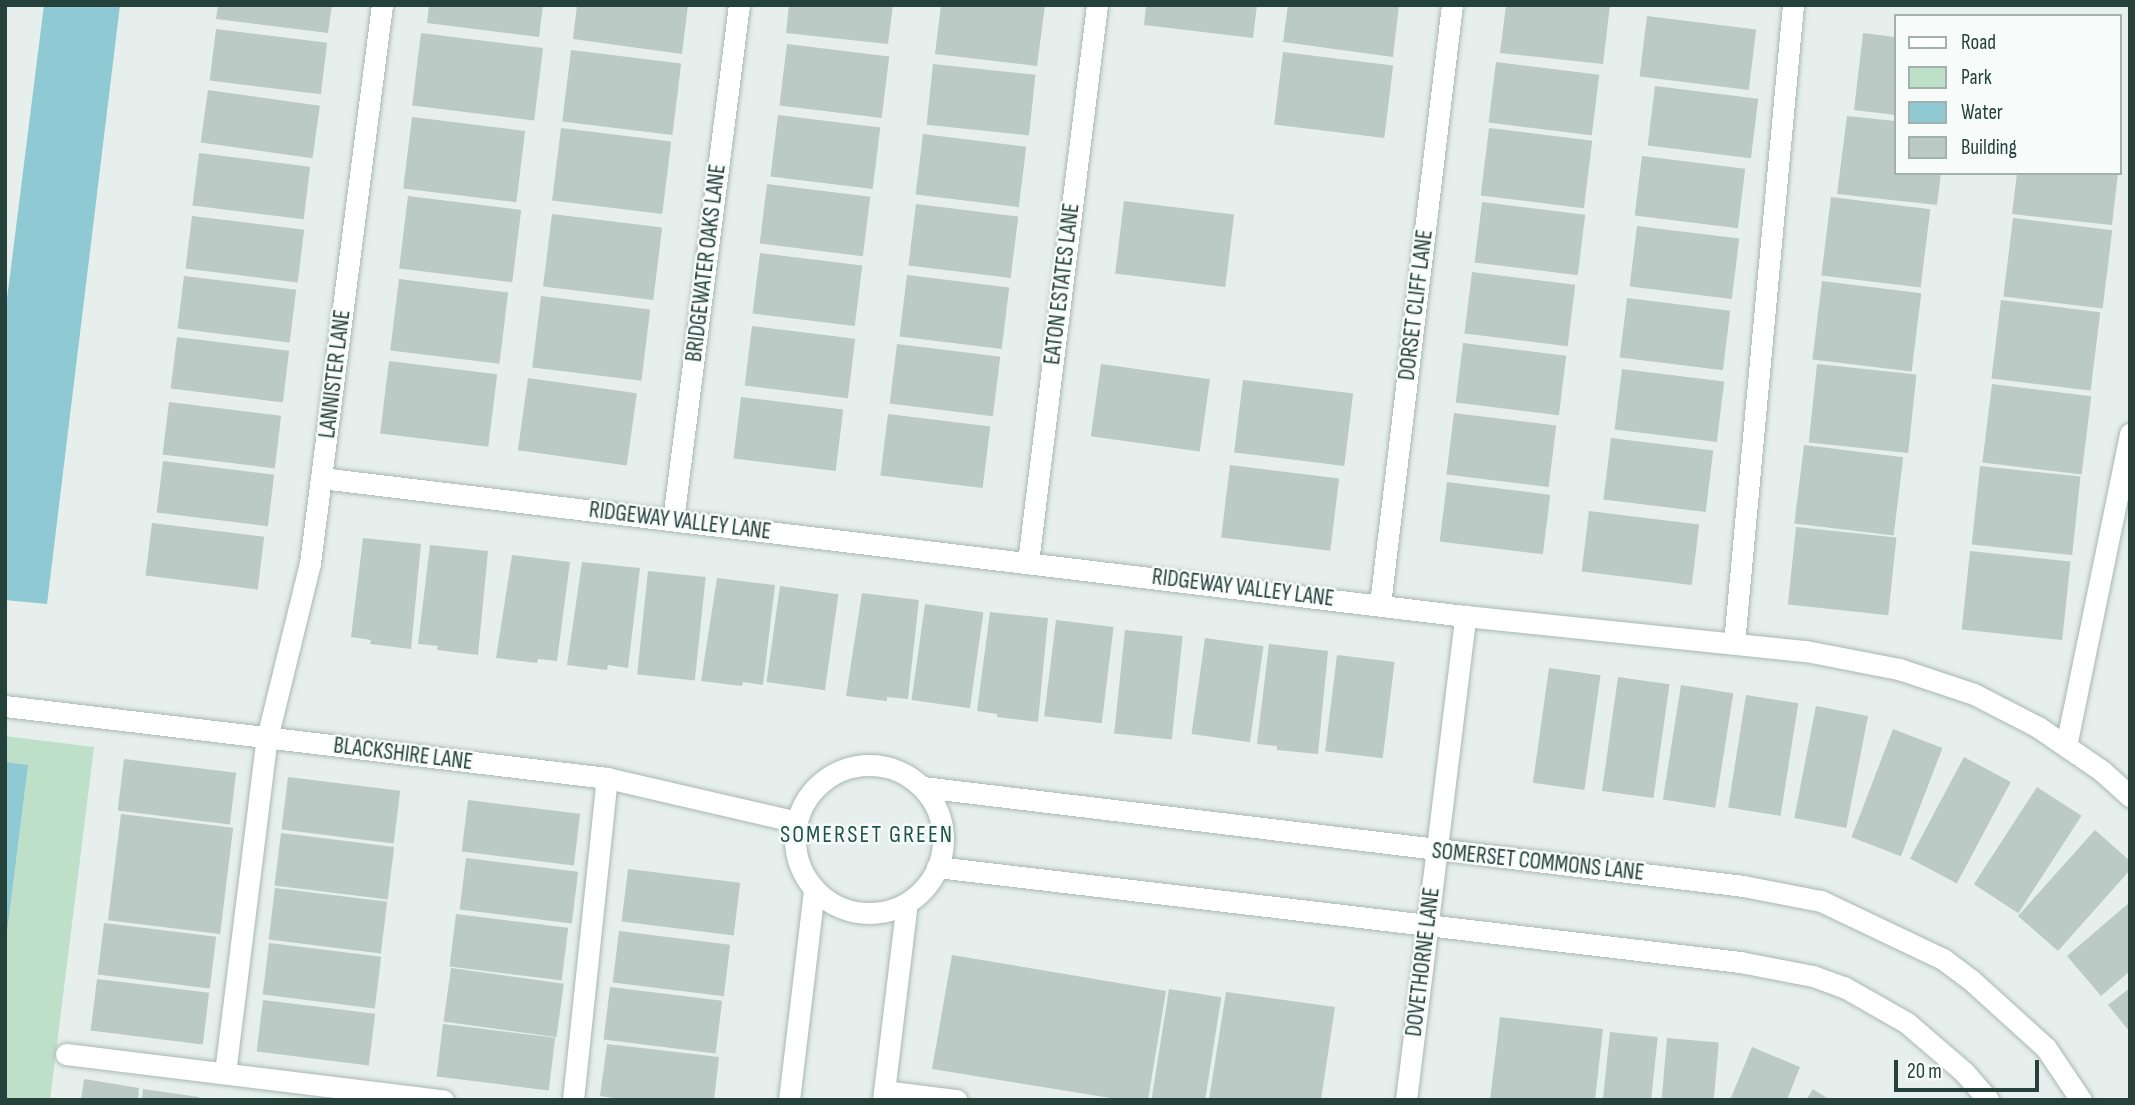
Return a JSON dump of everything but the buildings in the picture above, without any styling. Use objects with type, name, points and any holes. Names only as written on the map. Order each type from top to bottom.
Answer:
[{"type":"street","name":"LANNISTER LANE","points":[[225,1073],[267,738],[310,563],[382,5]]},
{"type":"street","name":"BRIDGEWATER OAKS LANE","points":[[673,520],[739,5]]},
{"type":"street","name":"EATON ESTATES LANE","points":[[1028,562],[1097,5]]},
{"type":"street","name":"DORSET CLIFF LANE","points":[[1380,604],[1452,5]]},
{"type":"street","points":[[1734,643],[1793,5]]},
{"type":"street","points":[[2066,746],[2130,433]]},
{"type":"street","name":"RIDGEWAY VALLEY LANE","points":[[321,478],[1465,616],[1806,651],[1899,669],[1975,694],[2038,727],[2102,771],[2130,796]]},
{"type":"street","name":"DOVETHORNE LANE","points":[[1406,1100],[1465,616]]},
{"type":"street","name":"BLACKSHIRE LANE","points":[[5,706],[607,778],[797,822]]},
{"type":"street","points":[[865,764],[886,766],[906,774],[923,787],[935,804],[942,824],[943,846],[937,867],[925,887],[907,903],[883,912],[858,913],[834,905],[814,890],[802,873],[795,853],[797,822],[810,793],[825,778],[844,768],[865,764]]},
{"type":"street","points":[[573,1100],[607,778]]},
{"type":"street","name":"SOMERSET COMMONS LANE","points":[[923,787],[1743,886],[1821,901],[1943,959],[1970,979],[2046,1048],[2081,1100]]},
{"type":"street","points":[[937,867],[1427,927],[1740,961],[1812,976],[1844,987],[1907,1023],[1964,1072],[1987,1100]]},
{"type":"street","points":[[789,1100],[814,890]]},
{"type":"street","points":[[907,903],[883,1095],[956,1100]]},
{"type":"street","points":[[66,1054],[443,1100]]},
{"type":"green space","points":[[5,736],[94,747],[50,1100],[5,1100]]},
{"type":"water","points":[[44,5],[120,5],[47,604],[5,600],[5,315]]},
{"type":"water","points":[[5,762],[28,765],[5,947]]},
{"type":"district","name":"SOMERSET GREEN","points":[[867,835]]}]
